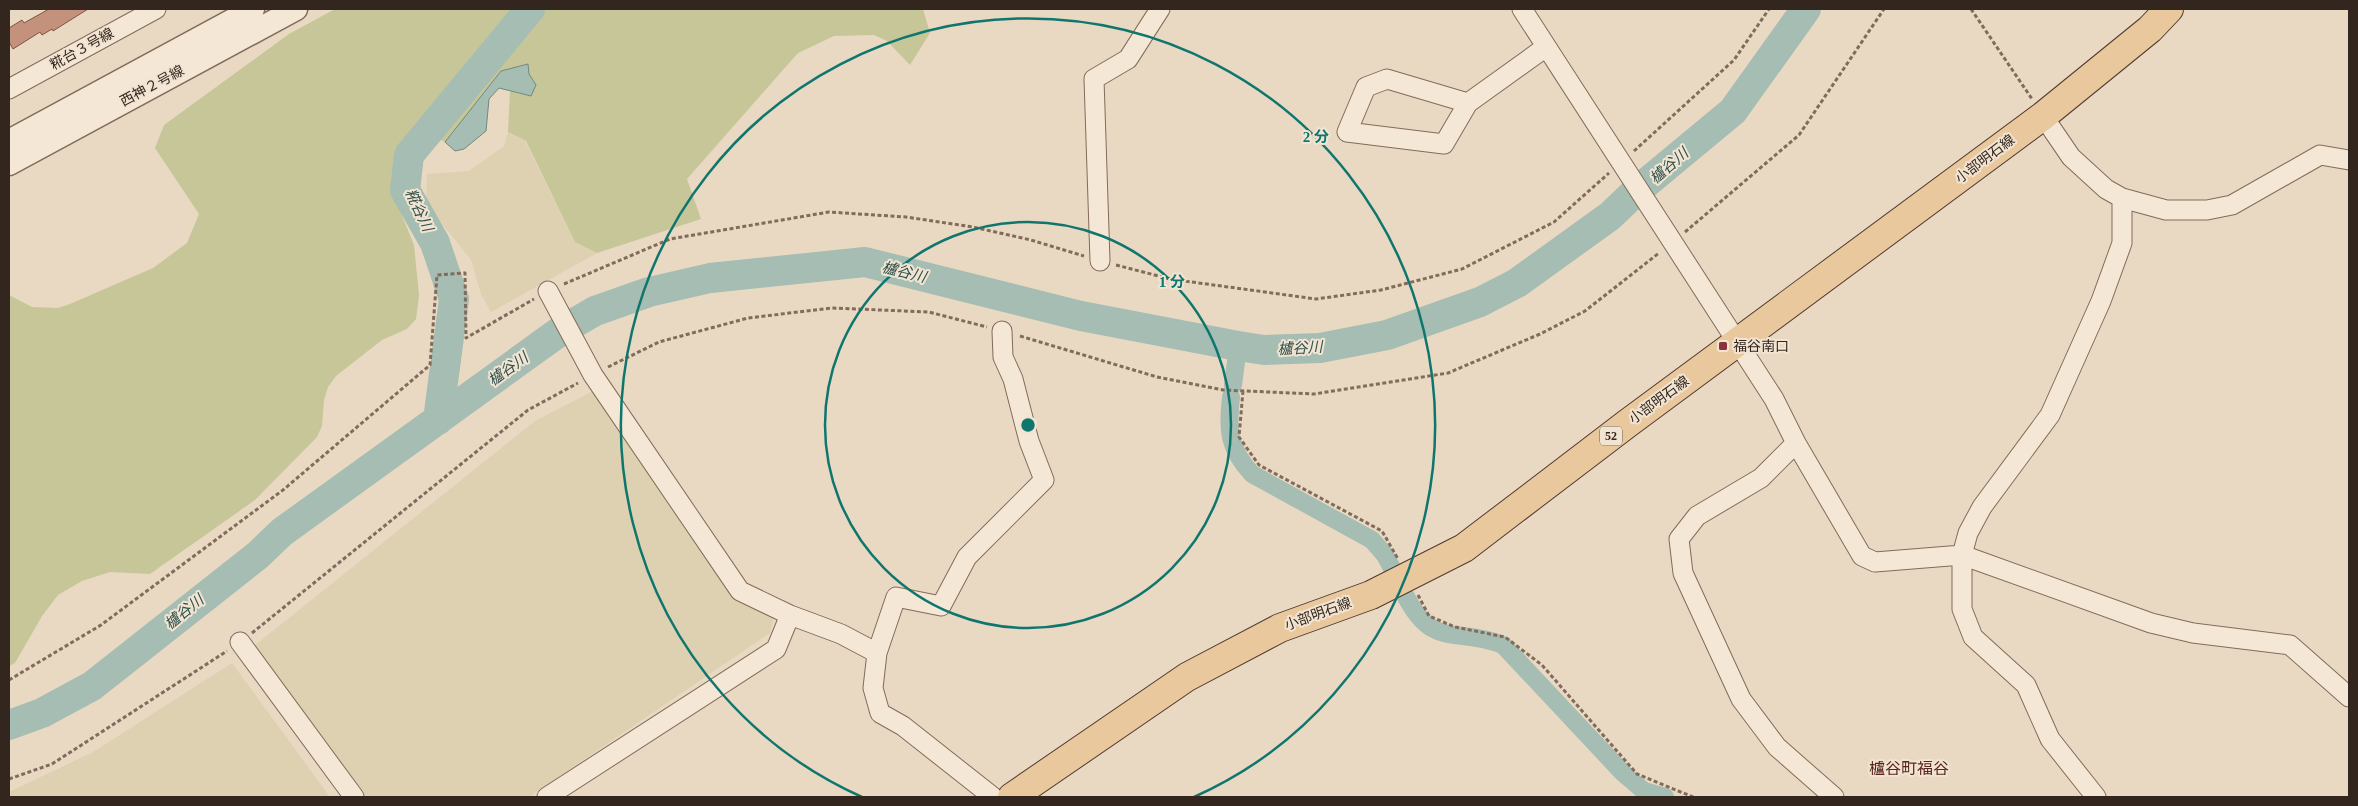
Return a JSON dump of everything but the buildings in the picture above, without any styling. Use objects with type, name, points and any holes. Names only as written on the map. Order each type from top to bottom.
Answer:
[{"type":"main road","name":"小部明石線","points":[[1012,797],[1187,677],[1280,628],[1371,595],[1464,548],[2043,116],[2150,29],[2169,9]]},
{"type":"street","name":"糀台３号線","points":[[9,89],[156,9]]},
{"type":"street","name":"西神２号線","points":[[9,141],[253,9]]},
{"type":"street","name":"西神２号線","points":[[9,164],[296,9]]},
{"type":"street","points":[[1100,261],[1094,79],[1128,59],[1160,9]]},
{"type":"street","points":[[1522,9],[1774,399],[1796,443],[1862,556],[1875,562],[1962,555],[2151,623],[2193,633],[2290,645],[2349,698]]},
{"type":"street","points":[[1468,103],[1387,79],[1366,87],[1347,132],[1444,144],[1468,103],[1546,47]]},
{"type":"street","points":[[2043,116],[2071,156],[2106,189],[2122,198],[2166,210],[2207,210],[2232,204],[2320,155],[2349,160]]},
{"type":"street","points":[[2096,797],[2050,739],[2026,685],[1973,637],[1962,609],[1962,555],[1968,533],[1982,507],[2050,415],[2101,301],[2122,244],[2122,198]]},
{"type":"street","points":[[548,291],[594,375],[740,591],[790,615],[841,634],[877,653]]},
{"type":"street","points":[[994,797],[903,726],[880,713],[873,688],[877,653],[896,597],[940,606],[967,557],[1044,480],[1029,441],[1013,379],[1003,356],[1002,331]]},
{"type":"street","points":[[1796,443],[1761,478],[1697,516],[1679,539],[1683,573],[1741,699],[1777,747],[1834,797]]},
{"type":"street","points":[[547,797],[776,649],[790,615]]},
{"type":"street","points":[[240,642],[354,797]]},
{"type":"path","points":[[1622,165],[1734,60],[1769,9]]},
{"type":"path","points":[[9,779],[52,764],[240,642],[528,410],[659,342],[748,318],[832,308],[929,312],[1002,331],[1157,377],[1223,390],[1314,394],[1448,373],[1540,334],[1585,311],[1670,239],[1799,135],[1884,9]]},
{"type":"path","points":[[1971,9],[2043,116]]},
{"type":"path","points":[[9,680],[101,625],[283,490],[430,365],[437,275],[465,273],[466,338],[548,291]]},
{"type":"path","points":[[1243,391],[1239,437],[1259,466],[1382,532],[1429,616],[1455,627],[1505,637],[1542,665],[1636,774],[1693,797]]},
{"type":"shaded area","points":[[528,64],[529,74],[536,85],[531,96],[499,88],[489,99],[486,131],[464,149],[455,151],[445,142],[501,71]]},
{"type":"shaded area","points":[[508,132],[525,141],[575,242],[597,253],[491,312],[481,294],[471,260],[426,204],[427,174],[469,171],[504,146]]},
{"type":"shaded area","points":[[593,391],[736,596],[774,616],[770,633],[529,797],[364,797],[254,646],[535,421]]},
{"type":"shaded area","points":[[232,663],[330,797],[9,797],[9,792],[93,752]]},
{"type":"green space","points":[[335,9],[923,9],[930,33],[910,65],[887,41],[874,35],[834,36],[798,53],[687,179],[701,219],[597,253],[575,242],[526,141],[508,132],[510,91],[531,96],[528,64],[501,71],[445,142],[422,131],[404,146],[395,171],[394,196],[414,245],[419,295],[416,319],[407,329],[382,340],[336,376],[328,387],[324,400],[322,426],[317,437],[255,500],[150,574],[110,572],[82,581],[58,595],[42,616],[15,663],[9,666],[9,295],[32,307],[58,308],[153,268],[187,243],[199,214],[155,148],[164,125],[289,34]]},
{"type":"waterway","name":"糀谷川","points":[[438,420],[454,299],[435,243],[405,190],[409,155],[530,9]]},
{"type":"waterway","name":"櫨谷川","points":[[9,725],[42,713],[92,686],[258,555],[282,532],[559,332],[595,311],[649,292],[710,278],[865,262],[1081,316],[1264,350],[1320,348],[1387,335],[1480,302],[1517,283],[1610,216],[1633,194],[1733,111],[1806,9]]},
{"type":"waterway","points":[[1233,385],[1238,346]]},
{"type":"waterway","points":[[1231,397],[1229,420],[1231,439],[1238,456],[1252,474],[1372,540],[1385,555],[1394,572]]},
{"type":"waterway","points":[[1405,595],[1426,624],[1436,630],[1447,634],[1472,637],[1503,645],[1623,773],[1644,791],[1665,797]]},
{"type":"place","name":"福谷南口","points":[[1723,346]]},
{"type":"district","name":"櫨谷町福谷","points":[[1909,768]]}]
